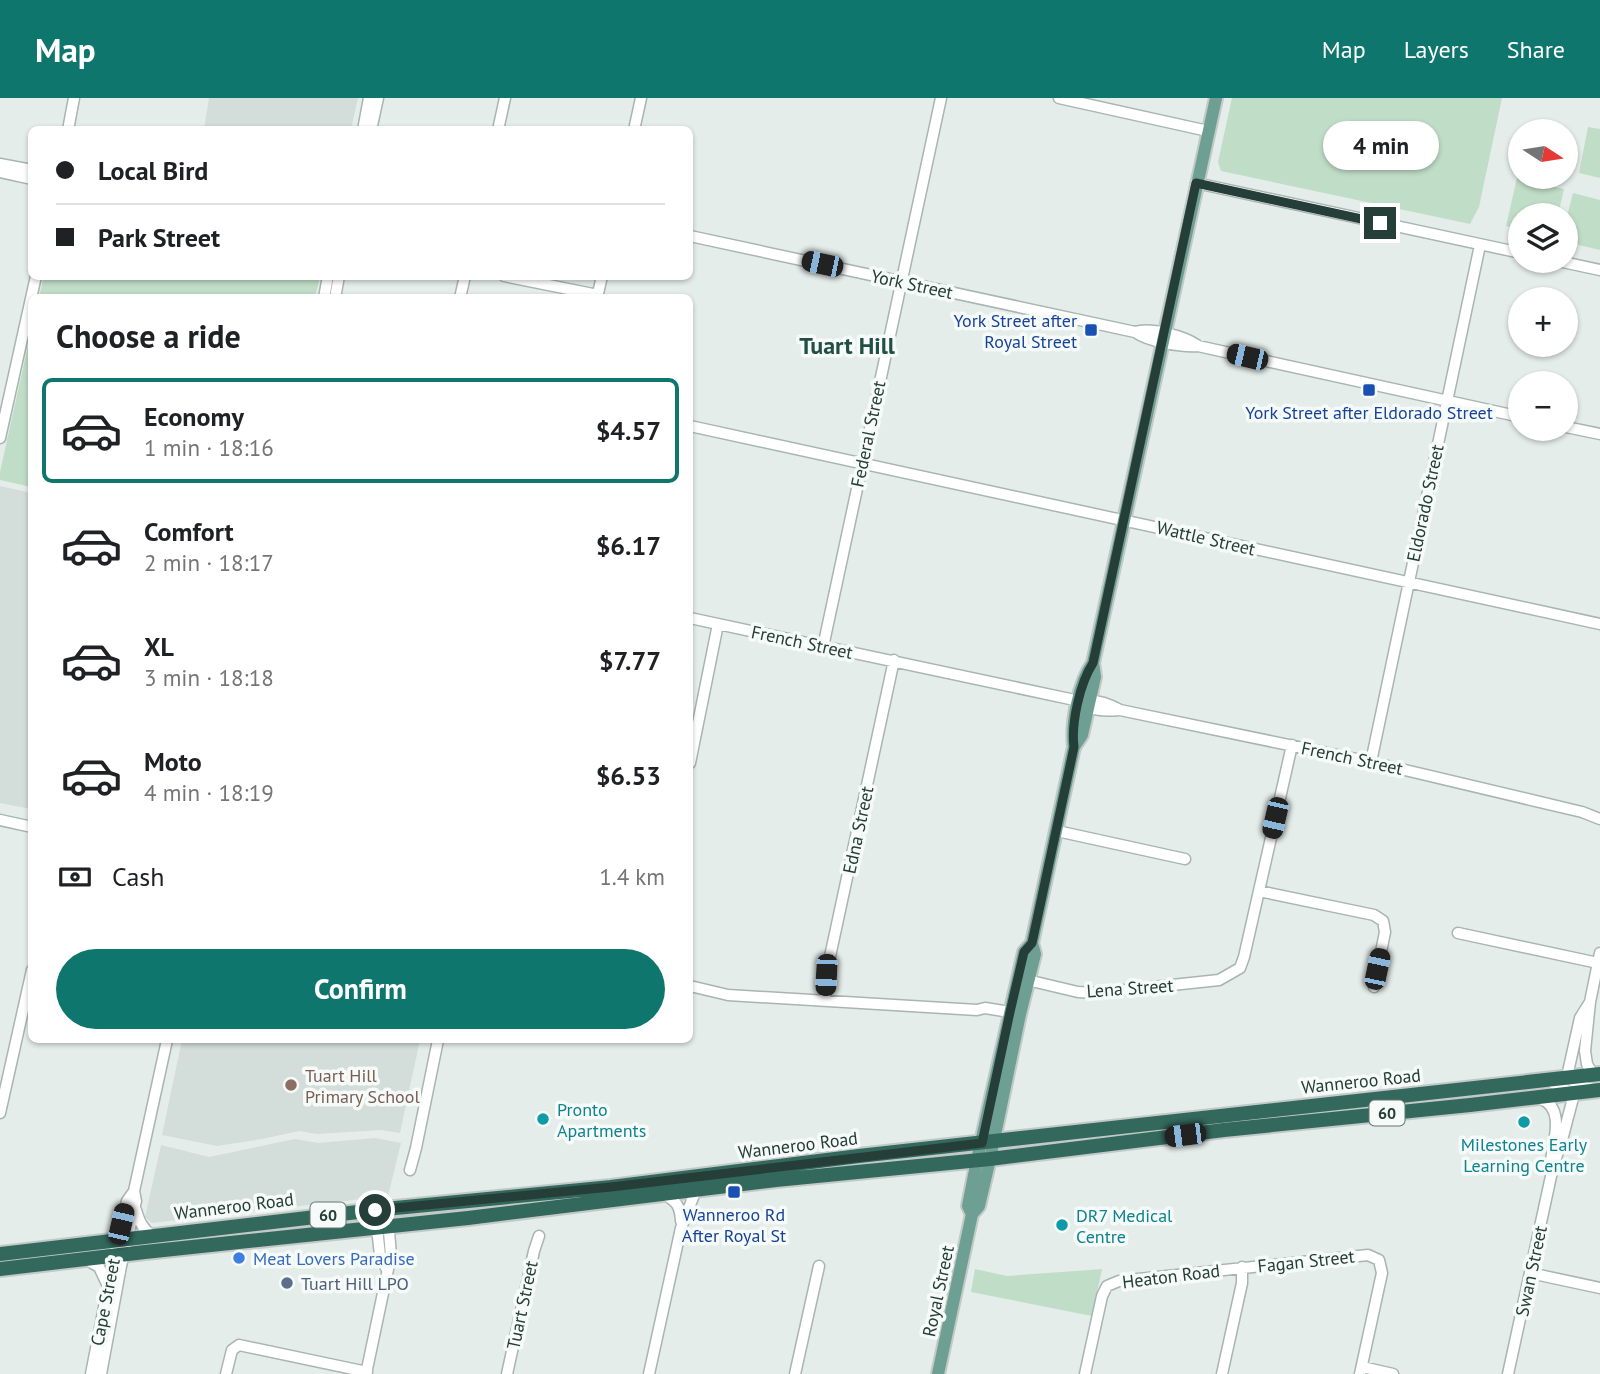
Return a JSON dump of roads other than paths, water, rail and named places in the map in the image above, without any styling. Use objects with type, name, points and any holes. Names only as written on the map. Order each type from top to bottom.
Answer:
[{"type":"highway","name":"Wanneroo Road","points":[[0,1253],[1597,1074]]},
{"type":"highway","name":"Wanneroo Road","points":[[0,1269],[1238,1128],[1598,1090]]},
{"type":"highway","points":[[269,1222],[276,1230],[285,1232],[355,1230]]},
{"type":"highway","points":[[215,1228],[257,1233],[262,1240]]},
{"type":"main road","name":"Royal Street","points":[[938,1374],[972,1214],[979,1206],[984,1159],[1024,979],[1024,952],[1032,943],[1074,747],[1082,735],[1085,703],[1095,677],[1093,663],[1216,98]]},
{"type":"street","points":[[69,126],[74,98]]},
{"type":"street","points":[[364,126],[369,98]]},
{"type":"street","points":[[372,126],[378,98]]},
{"type":"street","points":[[499,126],[505,98]]},
{"type":"street","points":[[635,126],[641,98]]},
{"type":"street","name":"Federal Street","points":[[823,647],[941,98]]},
{"type":"street","points":[[1059,98],[1208,131]]},
{"type":"street","points":[[0,164],[28,169]]},
{"type":"street","points":[[0,172],[28,178]]},
{"type":"street","points":[[1196,183],[1508,250]]},
{"type":"street","name":"York Street","points":[[693,237],[1135,331],[1145,329],[1163,337],[1189,340],[1198,346],[1508,414]]},
{"type":"street","name":"Eldorado Street","points":[[1371,762],[1480,245]]},
{"type":"street","points":[[1578,265],[1600,270]]},
{"type":"street","points":[[518,280],[560,292],[579,294]]},
{"type":"street","points":[[0,438],[28,312]]},
{"type":"street","name":"Wattle Street","points":[[693,427],[1600,624]]},
{"type":"street","points":[[1578,429],[1600,434]]},
{"type":"street","name":"French Street","points":[[693,619],[1371,762],[1600,818]]},
{"type":"street","points":[[693,748],[718,624]]},
{"type":"street","name":"Edna Street","points":[[825,1000],[826,975],[894,660]]},
{"type":"street","points":[[1292,745],[1259,891],[1374,915],[1383,921],[1385,932],[1374,987]]},
{"type":"street","name":"French Street","points":[[1582,812],[1600,813]]},
{"type":"street","points":[[0,820],[28,826]]},
{"type":"street","points":[[1057,831],[1185,859]]},
{"type":"street","name":"Lena Street","points":[[1024,979],[1078,992],[1097,993],[1219,980],[1240,968],[1259,891]]},
{"type":"street","points":[[1458,933],[1599,958],[1590,1002],[1586,1059],[1597,1074]]},
{"type":"street","points":[[693,987],[728,995],[978,1010],[1014,1016]]},
{"type":"street","points":[[0,1113],[28,988]]},
{"type":"street","points":[[1590,1002],[1580,1018],[1568,1078],[1598,1090]]},
{"type":"street","name":"Cape Street","points":[[101,1374],[127,1201],[134,1191],[166,1043]]},
{"type":"street","points":[[410,1170],[437,1043]]},
{"type":"street","points":[[1547,1080],[1572,1093]]},
{"type":"street","name":"Swan Street","points":[[1508,1374],[1572,1093]]},
{"type":"street","name":"Swan Street","points":[[1533,1097],[1546,1101],[1555,1111],[1551,1160],[1553,1167]]},
{"type":"street","points":[[649,1374],[681,1228],[696,1190]]},
{"type":"street","name":"Cape Street","points":[[123,1238],[135,1206],[134,1191]]},
{"type":"street","points":[[663,1193],[681,1210],[681,1228]]},
{"type":"street","points":[[135,1206],[138,1219],[152,1235]]},
{"type":"street","points":[[226,1374],[232,1350],[239,1345],[367,1373],[391,1255],[381,1209]]},
{"type":"street","name":"Tuart Street","points":[[507,1374],[538,1236]]},
{"type":"street","name":"Cape Street","points":[[91,1374],[108,1287],[119,1255]]},
{"type":"street","name":"Fagan Street","points":[[1242,1268],[1368,1255],[1379,1260],[1382,1273],[1361,1371]]},
{"type":"street","points":[[85,1259],[99,1267],[108,1287]]},
{"type":"street","points":[[795,1374],[819,1266]]},
{"type":"street","points":[[1222,1374],[1242,1268]]},
{"type":"street","name":"Heaton Road","points":[[1085,1374],[1102,1296],[1107,1286],[1119,1281],[1242,1268]]},
{"type":"street","points":[[1530,1273],[1600,1288]]},
{"type":"street","points":[[1361,1371],[1393,1374]]},
{"type":"place","name":"York Street after Royal Street","points":[[1091,330]]},
{"type":"place","name":"York Street after Eldorado Street","points":[[1369,390]]},
{"type":"place","name":"Tuart Hill Primary School","points":[[291,1085]]},
{"type":"place","name":"Pronto Apartments","points":[[543,1119]]},
{"type":"place","name":"Milestones Early Learning Centre","points":[[1524,1122]]},
{"type":"place","name":"Wanneroo Rd After Royal St","points":[[734,1192]]},
{"type":"place","name":"DR7 Medical Centre","points":[[1062,1225]]},
{"type":"place","name":"Meat Lovers Paradise","points":[[239,1258]]},
{"type":"place","name":"Tuart Hill LPO","points":[[287,1283]]},
{"type":"district","name":"Tuart Hill","points":[[847,345]]}]
